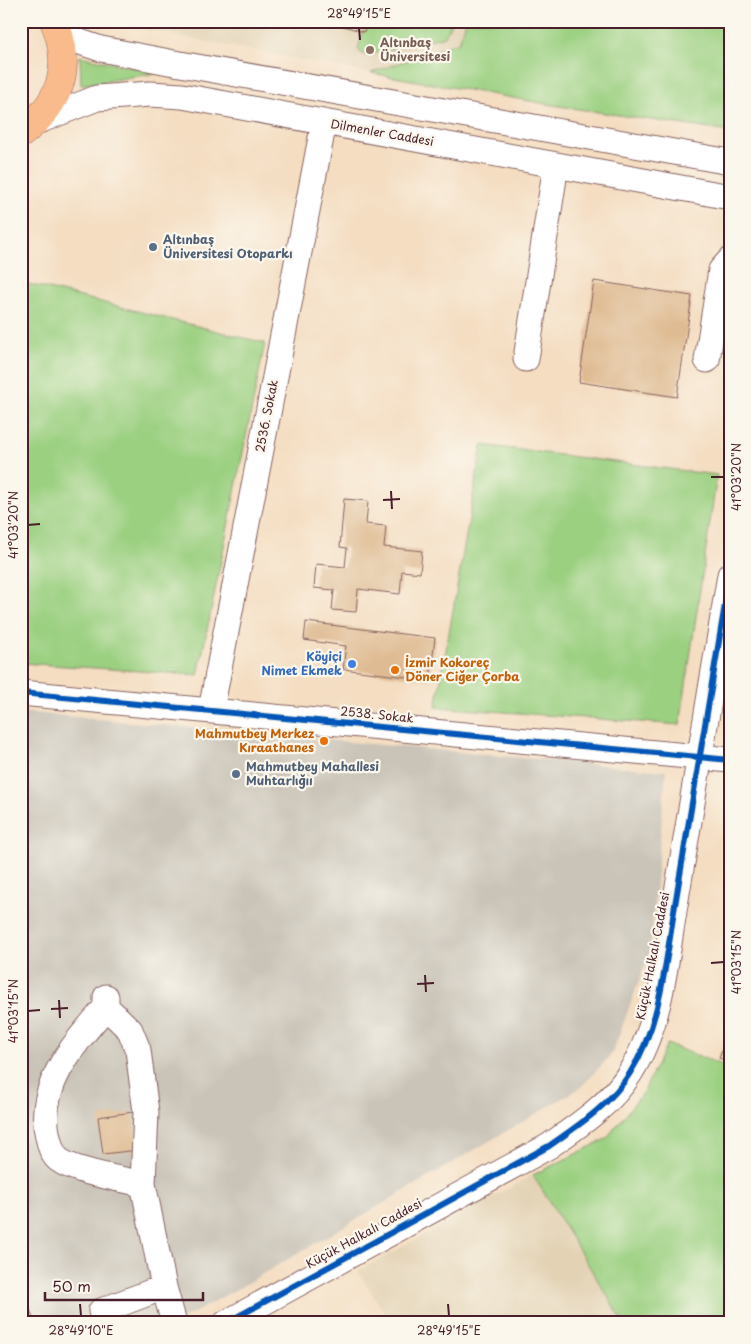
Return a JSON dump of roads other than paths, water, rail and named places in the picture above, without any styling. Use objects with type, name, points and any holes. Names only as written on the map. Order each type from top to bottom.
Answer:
[{"type":"main road","points":[[26,130],[53,101],[61,80],[63,57],[56,28]]},
{"type":"street","points":[[56,28],[101,49],[730,162]]},
{"type":"street","name":"Dilmenler Caddesi","points":[[26,130],[97,98],[150,94],[182,96],[730,197]]},
{"type":"street","name":"2536. Sokak","points":[[211,710],[324,122]]},
{"type":"street","points":[[526,359],[556,165]]},
{"type":"street","points":[[707,360],[721,270],[730,260]]},
{"type":"street","name":"Küçük Halkalı Caddesi","points":[[226,1323],[549,1146],[591,1116],[614,1096],[630,1073],[648,1039],[660,990],[702,758],[730,575]]},
{"type":"street","name":"2538. Sokak","points":[[21,693],[730,760]]},
{"type":"street","points":[[144,1184],[72,1167],[58,1160],[51,1149],[47,1132],[46,1109],[53,1080],[79,1038],[106,1002],[130,1030],[138,1050],[146,1112],[144,1184],[164,1287],[174,1323]]},
{"type":"street","points":[[101,1310],[164,1287]]},
{"type":"place","name":"Altınbaş Üniversitesi","points":[[370,50]]},
{"type":"place","name":"Altınbaş Üniversitesi Otoparkı","points":[[153,247]]},
{"type":"place","name":"Köyiçi Nimet Ekmek","points":[[352,664]]},
{"type":"place","name":"İzmir Kokoreç Döner Ciğer Çorba","points":[[395,670]]},
{"type":"place","name":"Mahmutbey Merkez Kıraathanes","points":[[324,741]]},
{"type":"place","name":"Mahmutbey Mahallesi Muhtarlığıı","points":[[236,774]]}]
